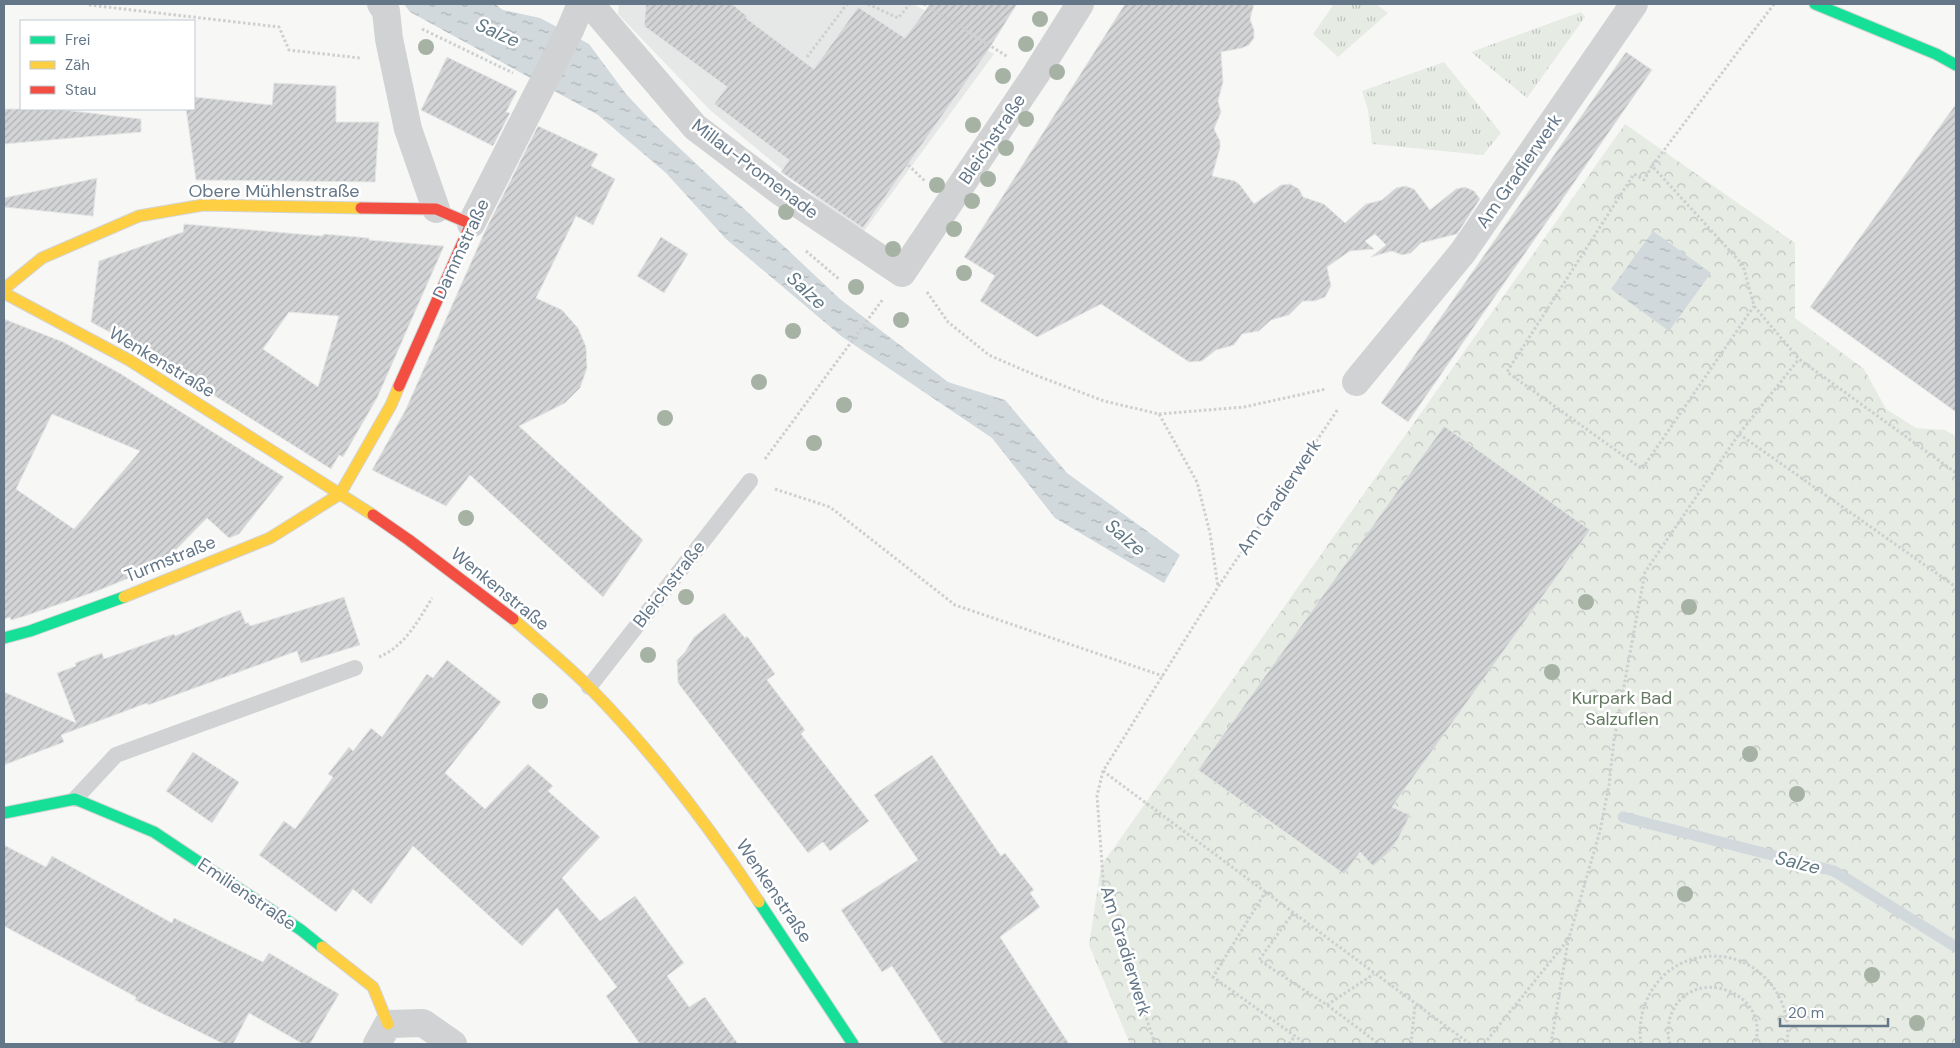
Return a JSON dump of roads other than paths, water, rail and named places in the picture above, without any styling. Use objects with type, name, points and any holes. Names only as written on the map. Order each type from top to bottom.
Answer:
[{"type":"street","name":"Dammstraße","points":[[340,494],[391,405],[471,224],[582,4]]},
{"type":"street","name":"Millau-Promenade","points":[[582,4],[596,11],[695,127],[781,192],[894,283]]},
{"type":"street","name":"Bleichstraße","points":[[894,283],[1036,74],[1080,4]]},
{"type":"street","name":"Am Gradierwerk","points":[[1356,382],[1463,252],[1634,4]]},
{"type":"street","points":[[1815,4],[1936,54],[1956,65]]},
{"type":"street","points":[[384,8],[408,129],[436,210]]},
{"type":"street","name":"Obere Mühlenstraße","points":[[4,291],[42,258],[139,216],[202,205],[436,210],[471,224]]},
{"type":"street","name":"Wenkenstraße","points":[[4,291],[129,360],[340,494],[409,540],[511,617],[589,687],[644,748],[721,844],[853,1044]]},
{"type":"street","name":"Turmstraße","points":[[4,638],[30,631],[106,604],[270,538],[340,494]]},
{"type":"street","points":[[4,813],[75,799]]},
{"type":"street","name":"Emilienstraße","points":[[75,799],[154,832],[301,930],[373,986],[383,1034]]},
{"type":"street","points":[[383,1034],[423,1023],[452,1044]]},
{"type":"lane","name":"Bleichstraße","points":[[589,687],[750,481]]},
{"type":"lane","points":[[75,799],[116,756],[355,668]]},
{"type":"water","points":[[404,4],[495,4],[503,10],[540,18],[589,44],[626,94],[656,126],[840,299],[948,382],[1005,400],[1067,473],[1180,555],[1164,583],[1055,518],[992,438],[841,336],[726,239],[666,173],[598,115],[410,12]]},
{"type":"water","points":[[1653,231],[1711,273],[1669,331],[1611,289]]},
{"type":"waterway","name":"Salze","points":[[1623,817],[1834,871],[1956,947]]},
{"type":"park label","name":"Kurpark Bad Salzuflen","points":[[1622,708]]}]
